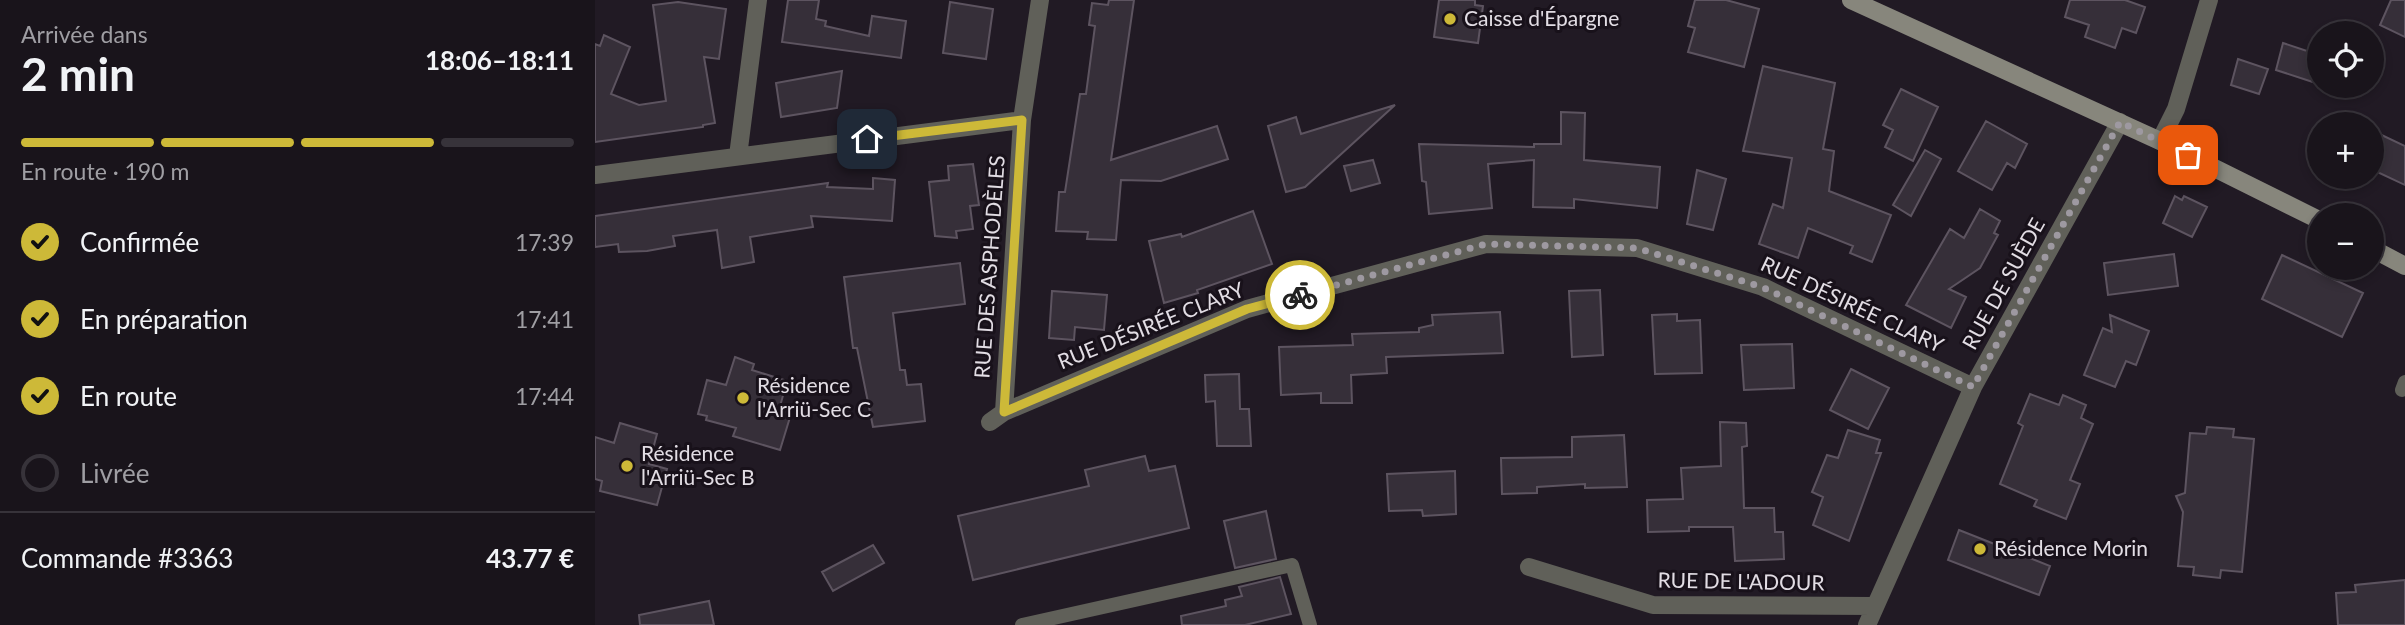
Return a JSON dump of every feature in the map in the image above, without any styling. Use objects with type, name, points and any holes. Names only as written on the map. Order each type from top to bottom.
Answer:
[{"type":"main road","points":[[1851,0],[2161,141],[2307,214]]},
{"type":"main road","points":[[2384,255],[2405,266]]},
{"type":"street","points":[[738,156],[758,0]]},
{"type":"street","name":"RUE DES ASPHODÈLES","points":[[997,417],[1022,120],[1040,0]]},
{"type":"street","points":[[2161,141],[2176,109],[2210,0]]},
{"type":"street","points":[[595,175],[1022,120]]},
{"type":"street","name":"RUE DE SUÈDE","points":[[1867,625],[1973,387],[2120,122]]},
{"type":"street","name":"RUE DÉSIRÉE CLARY","points":[[997,417],[1247,309],[1486,244],[1637,248],[1762,287],[1973,387]]},
{"type":"street","name":"RUE DE L'ADOUR","points":[[1529,567],[1653,605],[1874,606]]},
{"type":"lane","points":[[1022,625],[1292,565],[1310,625]]},
{"type":"building","points":[[788,0],[819,0],[816,19],[826,21],[825,26],[869,36],[872,16],[906,21],[901,58],[782,42]]},
{"type":"building","points":[[1109,0],[1134,0],[1111,160],[1217,126],[1228,159],[1161,181],[1121,180],[1116,240],[1087,239],[1088,232],[1056,231],[1059,192],[1065,192],[1080,94],[1086,94],[1095,26],[1089,25],[1092,3],[1108,5]]},
{"type":"building","points":[[1439,0],[1475,0],[1475,5],[1483,6],[1478,43],[1434,37]]},
{"type":"building","points":[[1695,0],[1726,0],[1759,9],[1744,67],[1688,52],[1695,28],[1688,26]]},
{"type":"building","points":[[2070,0],[2125,0],[2145,7],[2136,33],[2122,28],[2115,48],[2085,37],[2089,25],[2065,17]]},
{"type":"building","points":[[2391,0],[2405,0],[2405,37],[2384,27],[2382,21]]},
{"type":"building","points":[[678,2],[726,9],[719,59],[704,57],[715,123],[595,142],[595,44],[600,46],[604,35],[630,47],[611,94],[639,105],[666,101],[653,5]]},
{"type":"building","points":[[950,2],[993,9],[986,59],[943,53]]},
{"type":"building","points":[[2283,43],[2307,51],[2307,80],[2276,70]]},
{"type":"building","points":[[2238,59],[2268,69],[2259,94],[2231,85]]},
{"type":"building","points":[[1763,66],[1835,83],[1823,149],[1834,151],[1829,191],[1891,215],[1872,262],[1850,253],[1853,246],[1808,228],[1798,258],[1759,244],[1773,204],[1783,208],[1792,158],[1743,151]]},
{"type":"building","points":[[842,71],[837,108],[781,117],[776,83]]},
{"type":"building","points":[[1901,89],[1938,107],[1913,161],[1885,147],[1893,130],[1883,125]]},
{"type":"building","points":[[1395,105],[1305,187],[1286,192],[1268,126],[1296,117],[1301,134]]},
{"type":"building","points":[[1561,112],[1585,113],[1584,160],[1660,167],[1657,208],[1574,199],[1574,208],[1533,207],[1534,160],[1488,164],[1492,208],[1429,214],[1426,182],[1422,181],[1419,144],[1534,147],[1534,144],[1561,144]]},
{"type":"building","points":[[1986,121],[2027,144],[2015,168],[2007,163],[1992,190],[1958,171]]},
{"type":"building","points":[[2384,136],[2405,146],[2405,185],[2384,175]]},
{"type":"building","points":[[1925,150],[1941,159],[1911,216],[1893,205]]},
{"type":"building","points":[[1373,160],[1380,183],[1351,191],[1344,166]]},
{"type":"building","points":[[973,164],[979,205],[970,206],[973,229],[956,231],[957,238],[935,236],[929,182],[949,180],[948,166]]},
{"type":"building","points":[[1697,170],[1726,179],[1713,230],[1687,224]]},
{"type":"building","points":[[873,178],[895,180],[892,221],[811,216],[813,227],[750,237],[754,262],[722,268],[717,230],[673,236],[675,246],[647,251],[619,252],[618,244],[595,247],[595,216],[828,183],[827,187],[873,189]]},
{"type":"building","points":[[2175,196],[2182,200],[2184,196],[2207,207],[2192,237],[2163,223]]},
{"type":"building","points":[[1980,209],[2000,221],[1994,233],[1998,235],[1980,268],[1949,289],[1966,297],[1951,328],[1906,305],[1950,229],[1964,238]]},
{"type":"building","points":[[1253,211],[1272,264],[1197,290],[1198,293],[1164,303],[1149,241],[1181,234],[1182,237]]},
{"type":"building","points":[[2174,254],[2178,286],[2108,295],[2104,263]]},
{"type":"building","points":[[2282,255],[2307,267],[2307,280],[2335,280],[2363,293],[2342,337],[2262,299]]},
{"type":"building","points":[[960,263],[965,304],[893,313],[900,370],[905,370],[907,385],[921,384],[925,421],[873,427],[857,348],[853,348],[844,277]]},
{"type":"building","points":[[1600,290],[1603,355],[1572,357],[1569,291]]},
{"type":"building","points":[[1052,291],[1107,295],[1104,330],[1075,327],[1074,340],[1049,338]]},
{"type":"building","points":[[1500,312],[1503,353],[1386,357],[1387,373],[1351,375],[1352,403],[1321,403],[1321,393],[1281,395],[1279,347],[1353,345],[1352,334],[1419,332],[1419,328],[1433,325],[1432,315]]},
{"type":"building","points":[[1677,314],[1677,321],[1700,320],[1702,373],[1655,374],[1652,315]]},
{"type":"building","points":[[2110,315],[2149,331],[2136,365],[2126,361],[2115,387],[2084,375],[2103,328],[2112,332]]},
{"type":"building","points":[[1792,344],[1794,388],[1744,390],[1741,345]]},
{"type":"building","name":"Résidence l'Arriü-Sec C","points":[[735,357],[754,364],[752,370],[787,381],[779,410],[791,414],[780,450],[733,436],[736,428],[706,420],[707,416],[698,414],[707,380],[726,385]]},
{"type":"building","points":[[1851,369],[1889,388],[1868,429],[1830,410]]},
{"type":"building","points":[[1239,374],[1240,409],[1249,409],[1251,446],[1217,446],[1215,401],[1206,402],[1205,375]]},
{"type":"building","points":[[2030,394],[2059,405],[2063,395],[2086,405],[2081,418],[2093,424],[2070,480],[2080,484],[2066,519],[2034,506],[2037,500],[2000,484],[2023,426],[2018,423]]},
{"type":"building","points":[[1720,422],[1746,423],[1747,446],[1742,447],[1744,508],[1774,508],[1775,532],[1783,532],[1784,559],[1735,561],[1733,527],[1689,527],[1689,531],[1648,532],[1647,500],[1683,499],[1681,468],[1721,466]]},
{"type":"building","name":"Résidence l'Arriü-Sec B","points":[[620,423],[657,434],[649,464],[667,469],[657,505],[600,491],[602,481],[595,479],[595,437],[614,443]]},
{"type":"building","points":[[2207,427],[2234,429],[2233,437],[2254,439],[2242,572],[2221,570],[2220,578],[2193,575],[2194,567],[2178,566],[2183,512],[2176,496],[2185,493],[2190,433],[2206,434]]},
{"type":"building","points":[[1848,430],[1880,440],[1876,453],[1881,453],[1849,541],[1813,525],[1823,497],[1812,492],[1827,455],[1838,458]]},
{"type":"building","points":[[1624,435],[1627,487],[1585,488],[1585,484],[1537,487],[1537,493],[1502,494],[1501,458],[1572,457],[1572,437]]},
{"type":"building","points":[[1145,456],[1149,471],[1175,466],[1189,528],[973,580],[958,516],[1089,486],[1085,470]]},
{"type":"building","points":[[1455,471],[1456,514],[1423,516],[1422,510],[1389,511],[1387,474]]},
{"type":"building","points":[[1266,511],[1276,559],[1235,568],[1224,521]]},
{"type":"building","name":"Résidence Morin","points":[[1959,530],[2050,566],[2039,595],[1948,560]]},
{"type":"building","points":[[873,545],[884,563],[833,591],[822,572]]},
{"type":"building","points":[[1280,577],[1291,614],[1245,625],[1182,625],[1181,616],[1226,606],[1225,600],[1242,596],[1239,587]]},
{"type":"building","points":[[2405,580],[2405,625],[2338,625],[2336,593],[2356,592],[2355,585]]},
{"type":"building","points":[[709,601],[714,625],[640,625],[639,615]]},
{"type":"way so far","points":[[1300,295],[1486,244],[1637,248],[1762,287],[1973,387],[2120,122],[2188,155]]},
{"type":"place","name":"Caisse d'Épargne","points":[[1450,19]]},
{"type":"place","name":"Résidence l'Arriü-Sec C","points":[[743,398]]},
{"type":"place","name":"Résidence l'Arriü-Sec B","points":[[627,466]]},
{"type":"place","name":"Résidence Morin","points":[[1980,549]]},
{"type":"route","points":[[867,139],[1022,120],[1004,412],[1247,309],[1300,295]]}]
